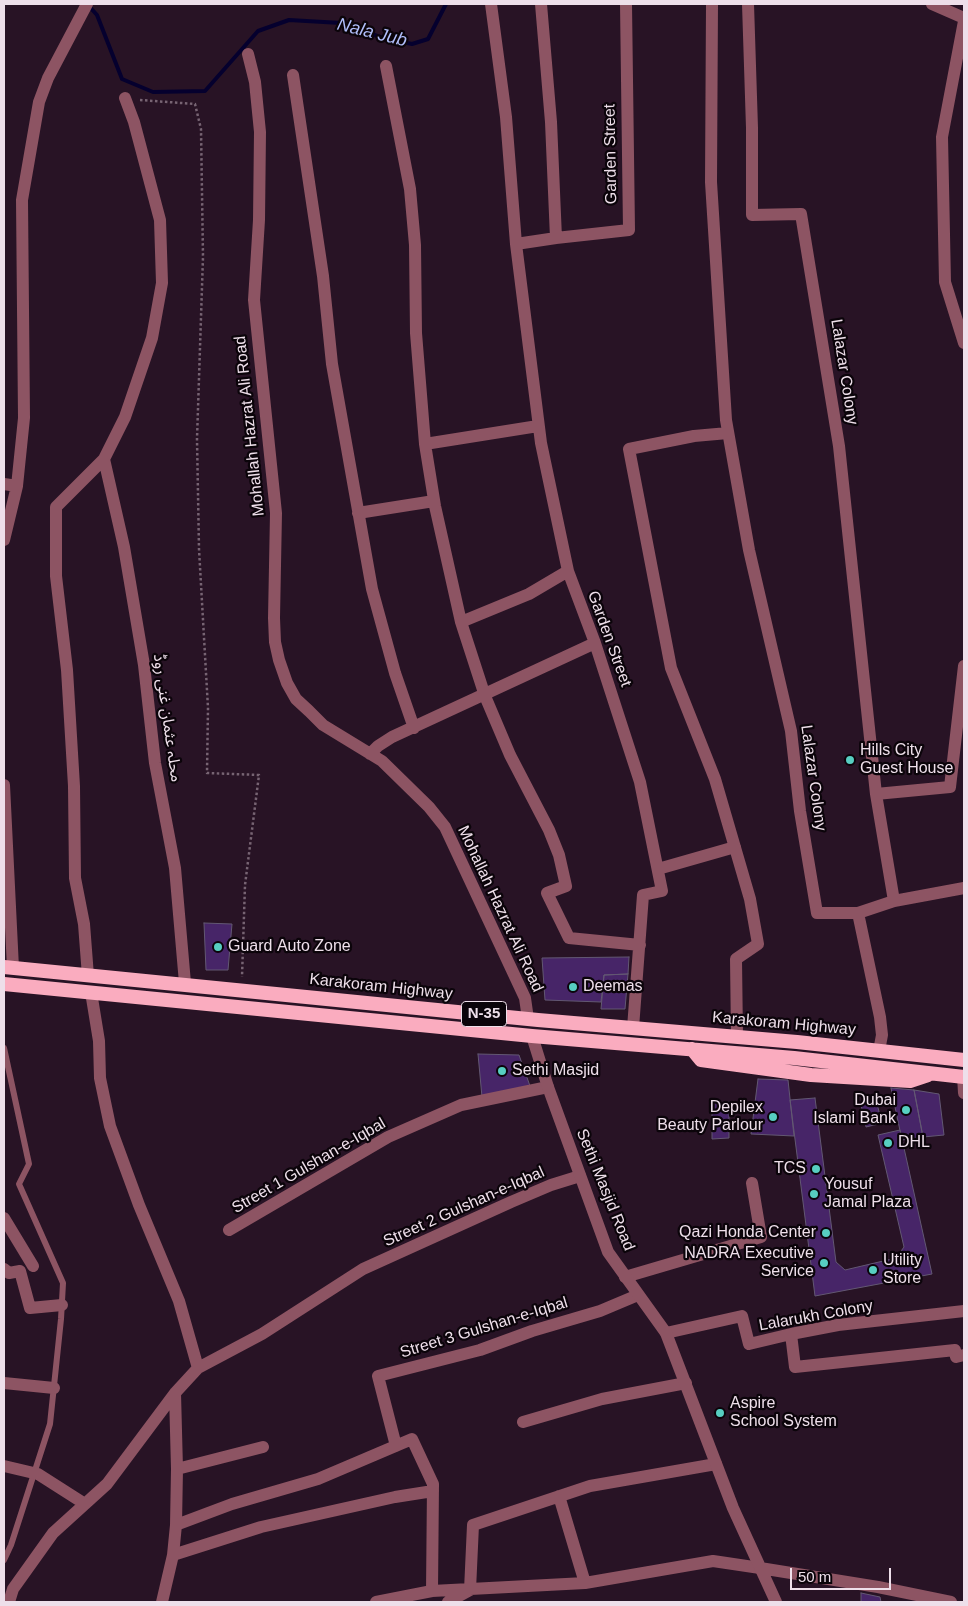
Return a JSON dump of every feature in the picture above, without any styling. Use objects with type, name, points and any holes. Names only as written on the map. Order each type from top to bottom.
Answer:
[{"type":"highway","name":"Karakoram Highway","points":[[8,968],[185,983],[242,991],[964,1060]]},
{"type":"highway","name":"Karakoram Highway","points":[[4,984],[532,1036],[804,1059],[964,1076]]},
{"type":"highway","points":[[804,1059],[808,1044]]},
{"type":"highway","points":[[692,1049],[701,1060],[811,1075],[910,1081],[934,1073]]},
{"type":"street","name":"Garden Street","points":[[491,4],[506,117],[516,244],[538,426],[568,571],[595,643],[640,782],[662,891],[643,895],[633,1028]]},
{"type":"street","points":[[542,4],[551,122],[556,238]]},
{"type":"street","name":"Garden Street","points":[[516,244],[629,230],[626,4]]},
{"type":"street","points":[[712,4],[711,182],[728,433],[694,436],[629,449],[671,668],[715,779],[750,899],[758,944],[736,959],[737,1037]]},
{"type":"street","name":"Lalazar Colony","points":[[728,433],[749,550],[791,731],[800,811],[817,913],[858,913],[894,901],[876,794],[839,446],[801,214],[752,215],[752,128],[748,4]]},
{"type":"street","points":[[932,4],[964,20],[942,137],[945,282],[964,343]]},
{"type":"street","points":[[4,540],[17,486],[24,418],[22,200],[39,102],[48,78],[85,6]]},
{"type":"street","name":"Mohallah Hazrat Ali Road","points":[[248,54],[255,82],[260,132],[259,220],[254,300],[276,513],[275,642],[287,683],[296,699],[324,725],[382,761],[412,790],[445,827],[525,998],[528,1019]]},
{"type":"street","points":[[386,66],[410,190],[416,245],[416,333],[425,444],[434,501],[461,622],[485,696],[510,755],[550,830],[559,855],[566,886],[547,894],[569,938],[640,945]]},
{"type":"street","points":[[293,75],[320,257],[332,364],[372,589],[395,673],[414,728]]},
{"type":"street","points":[[88,976],[84,924],[75,878],[74,786],[67,670],[56,576],[56,507],[104,459],[125,417],[149,347],[162,283],[160,220],[134,122],[125,98]]},
{"type":"street","points":[[425,444],[538,426]]},
{"type":"street","name":"محلہ عثمان غنی روڈ","points":[[104,459],[124,547],[144,665],[155,763],[175,868],[185,983]]},
{"type":"street","points":[[4,484],[17,486]]},
{"type":"street","points":[[358,513],[434,501]]},
{"type":"street","points":[[461,622],[529,594],[568,571]]},
{"type":"street","points":[[370,754],[378,746],[414,728],[595,643]]},
{"type":"street","points":[[876,794],[950,787],[964,666]]},
{"type":"street","points":[[4,785],[8,968]]},
{"type":"street","points":[[658,869],[735,847]]},
{"type":"street","points":[[894,901],[964,888]]},
{"type":"street","points":[[858,913],[880,1017],[882,1035],[879,1051]]},
{"type":"street","points":[[91,992],[98,1041],[100,1078],[110,1126],[160,1258],[179,1301],[198,1368]]},
{"type":"street","name":"Sethi Masjid Road","points":[[532,1036],[548,1087],[608,1252],[666,1333],[716,1464],[776,1602]]},
{"type":"street","points":[[964,1076],[964,1093]]},
{"type":"street","name":"Street 1 Gulshan-e-Iqbal","points":[[229,1230],[388,1137],[461,1105],[548,1087]]},
{"type":"street","name":"Street 2 Gulshan-e-Iqbal","points":[[9,1602],[13,1589],[53,1533],[107,1484],[175,1393],[198,1368],[262,1334],[363,1269],[511,1202],[551,1185],[580,1176]]},
{"type":"street","points":[[625,1277],[761,1237],[752,1183]]},
{"type":"street","points":[[4,1218],[32,1266]]},
{"type":"street","points":[[4,1269],[9,1273],[20,1271],[30,1308],[62,1305]]},
{"type":"street","name":"Street 3 Gulshan-e-Iqbal","points":[[396,1446],[378,1376],[480,1350],[532,1331],[600,1311],[638,1295]]},
{"type":"street","name":"Lalarukh Colony","points":[[666,1333],[742,1316],[749,1344],[838,1325],[964,1311]]},
{"type":"street","points":[[791,1334],[795,1367],[955,1350],[956,1357],[964,1355]]},
{"type":"street","points":[[4,1383],[54,1388]]},
{"type":"street","points":[[522,1422],[602,1399],[686,1383]]},
{"type":"street","points":[[162,1602],[173,1555],[176,1525],[175,1393]]},
{"type":"street","points":[[176,1525],[232,1504],[318,1478],[412,1439],[433,1484],[432,1591]]},
{"type":"street","points":[[177,1469],[263,1447]]},
{"type":"street","points":[[470,1590],[473,1525],[559,1496],[623,1479],[716,1464]]},
{"type":"street","points":[[4,1466],[33,1473],[85,1504]]},
{"type":"street","points":[[173,1555],[261,1526],[395,1497],[433,1491]]},
{"type":"street","points":[[559,1496],[585,1583]]},
{"type":"street","points":[[376,1602],[432,1591],[585,1583],[706,1562],[760,1568],[878,1587],[951,1602]]},
{"type":"street","points":[[448,1602],[470,1590]]},
{"type":"lane","points":[[4,1048],[29,1164],[19,1184],[63,1283],[50,1424],[11,1544],[4,1560]]},
{"type":"path","points":[[125,98],[195,104],[200,129],[203,257],[197,439],[208,708],[207,773],[259,774],[246,885],[242,991]]},
{"type":"building","name":"Guard Auto Zone","points":[[204,923],[232,924],[228,970],[206,970]]},
{"type":"building","name":"Deemas","points":[[629,957],[628,974],[604,975],[601,1002],[545,1000],[542,958]]},
{"type":"building","points":[[628,974],[625,1009],[601,1009],[604,975]]},
{"type":"building","name":"Sethi Masjid","points":[[478,1054],[519,1055],[530,1086],[482,1097]]},
{"type":"building","name":"Depilex Beauty Parlour","points":[[758,1079],[788,1080],[794,1136],[751,1134]]},
{"type":"building","name":"Dubai Islami Bank","points":[[891,1088],[914,1090],[923,1137],[902,1140]]},
{"type":"building","points":[[914,1090],[939,1094],[944,1135],[923,1137]]},
{"type":"building","name":"Yousuf Jamal Plaza","points":[[815,1098],[836,1262],[845,1270],[896,1258],[904,1247],[878,1135],[900,1130],[932,1274],[815,1296],[790,1100]]},
{"type":"building","points":[[876,1100],[882,1123],[866,1127],[861,1105]]},
{"type":"building","points":[[729,1102],[729,1138],[712,1139],[712,1103]]},
{"type":"building","points":[[861,1593],[880,1597],[881,1602],[861,1602]]},
{"type":"waterway","name":"Nala Jub","points":[[88,5],[97,15],[122,79],[153,92],[205,91],[258,31],[289,20],[341,23],[383,38],[412,44],[428,39],[446,4]]},
{"type":"place","name":"Hills City Guest House","points":[[850,760]]},
{"type":"place","name":"Guard Auto Zone","points":[[218,947]]},
{"type":"place","name":"Deemas","points":[[573,987]]},
{"type":"place","name":"Sethi Masjid","points":[[502,1071]]},
{"type":"place","name":"Dubai Islami Bank","points":[[906,1110]]},
{"type":"place","name":"Depilex Beauty Parlour","points":[[773,1117]]},
{"type":"place","name":"DHL","points":[[888,1143]]},
{"type":"place","name":"TCS","points":[[816,1169]]},
{"type":"place","name":"Yousuf Jamal Plaza","points":[[814,1194]]},
{"type":"place","name":"Qazi Honda Center","points":[[826,1233]]},
{"type":"place","name":"NADRA Executive Service","points":[[824,1263]]},
{"type":"place","name":"Utility Store","points":[[873,1270]]},
{"type":"place","name":"Aspire School System","points":[[720,1413]]}]
